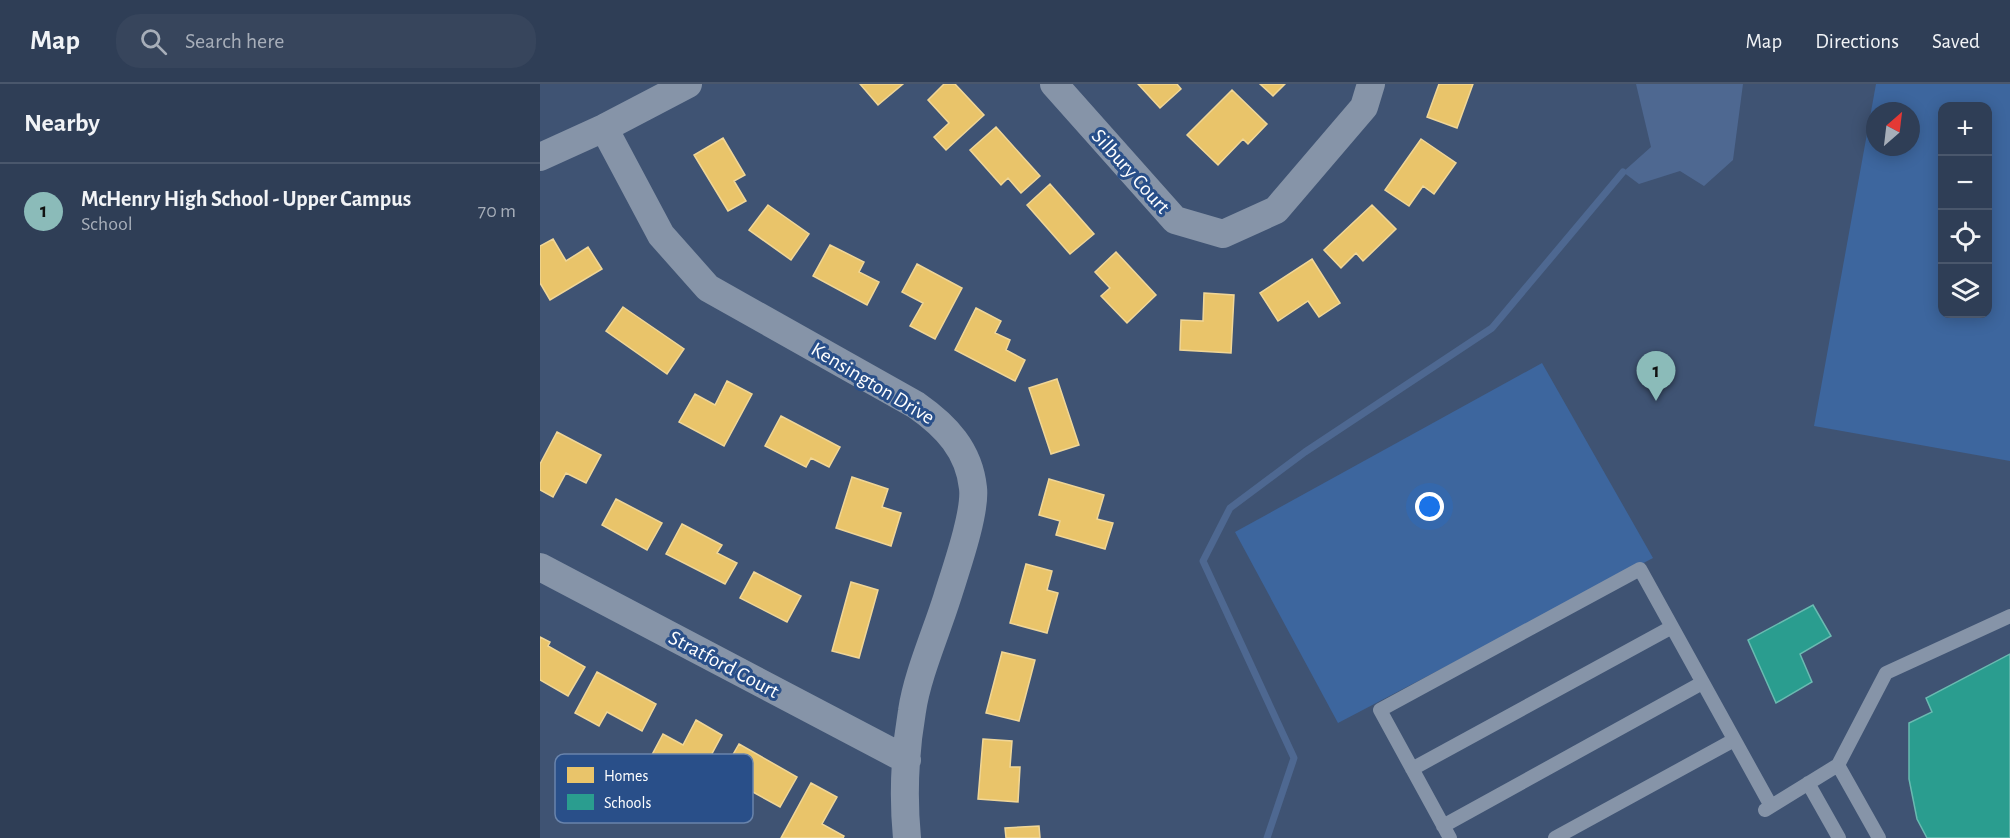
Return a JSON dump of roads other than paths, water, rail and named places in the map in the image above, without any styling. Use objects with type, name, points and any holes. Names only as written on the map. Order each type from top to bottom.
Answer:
[{"type":"street","points":[[540,157],[604,128],[687,84]]},
{"type":"street","name":"Silbury Court","points":[[1054,84],[1175,220],[1223,234],[1276,210],[1364,107],[1371,84]]},
{"type":"street","name":"Kensington Drive","points":[[604,128],[661,235],[708,288],[916,405],[939,422],[958,443],[969,466],[974,490],[964,541],[912,709],[907,760],[907,838]]},
{"type":"street","name":"Stratford Court","points":[[540,567],[907,760]]},
{"type":"lane","points":[[1702,683],[1446,832],[1380,710],[1640,569],[1734,740],[1767,809],[1838,765],[1886,673],[2010,616]]},
{"type":"lane","points":[[1412,769],[1672,627]]},
{"type":"lane","points":[[1555,838],[1734,740]]},
{"type":"lane","points":[[1838,765],[1879,838]]},
{"type":"lane","points":[[1808,783],[1839,838]]},
{"type":"waterway","points":[[1267,838],[1294,758],[1203,561],[1230,508],[1305,452],[1492,328],[1623,172]]},
{"type":"place","name":"McHenry High School - Upper Campus","points":[[1656,401]]}]
